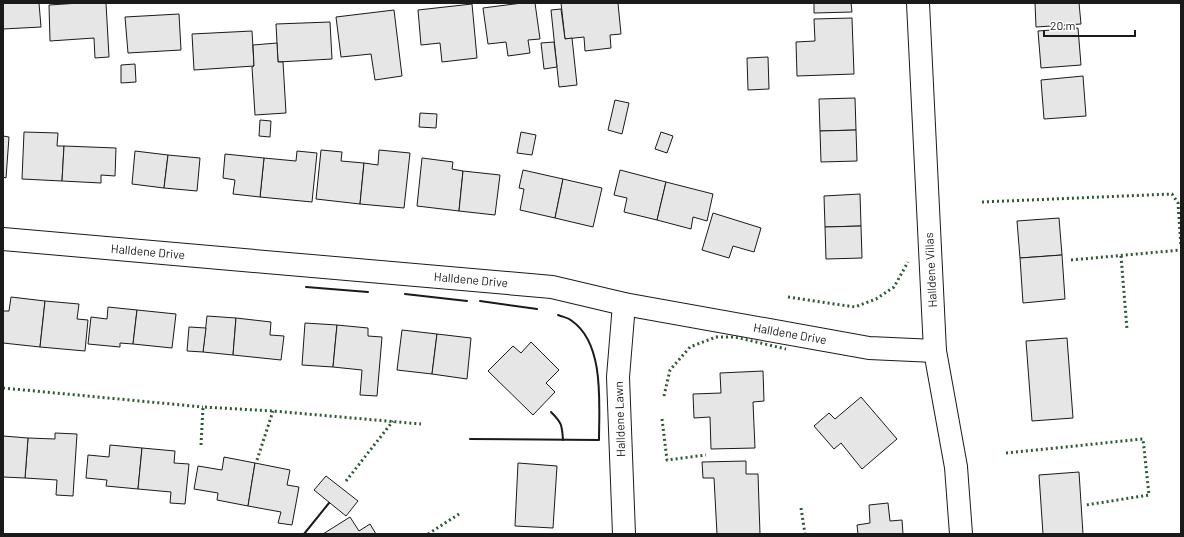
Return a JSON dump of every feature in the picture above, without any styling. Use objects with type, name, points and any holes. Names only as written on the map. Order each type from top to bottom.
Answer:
[{"type":"street","name":"Halldene Villas","points":[[918,3],[935,351],[956,467],[962,534]]},
{"type":"street","name":"Halldene Drive","points":[[3,239],[552,287],[624,304],[870,348],[935,351]]},
{"type":"street","name":"Halldene Lawn","points":[[624,304],[618,377],[624,534]]},
{"type":"building","points":[[3,3],[39,3],[41,27],[3,29]]},
{"type":"building","points":[[106,3],[109,57],[95,58],[94,38],[50,41],[49,5]]},
{"type":"building","points":[[522,3],[535,3],[540,39],[528,40],[530,53],[508,56],[506,42],[488,44],[483,8]]},
{"type":"building","points":[[561,3],[618,3],[621,34],[610,35],[611,48],[585,51],[584,37],[565,39]]},
{"type":"building","points":[[814,3],[851,3],[852,12],[814,13]]},
{"type":"building","points":[[1035,3],[1079,3],[1081,24],[1036,27]]},
{"type":"building","points":[[472,4],[477,58],[442,62],[440,43],[421,45],[418,10]]},
{"type":"building","points":[[561,9],[565,39],[572,38],[577,85],[559,87],[551,10]]},
{"type":"building","points":[[394,10],[402,76],[375,80],[371,54],[341,57],[336,17]]},
{"type":"building","points":[[179,14],[181,50],[128,53],[125,17]]},
{"type":"building","points":[[852,18],[854,74],[797,76],[796,42],[815,41],[814,19]]},
{"type":"building","points":[[330,22],[332,59],[278,62],[276,24]]},
{"type":"building","points":[[1078,28],[1081,65],[1041,68],[1038,31]]},
{"type":"building","points":[[252,31],[254,66],[194,70],[192,34]]},
{"type":"building","points":[[554,42],[557,67],[544,69],[541,43]]},
{"type":"building","points":[[277,43],[278,62],[283,62],[286,113],[255,115],[252,67],[254,66],[253,45]]},
{"type":"building","points":[[768,57],[769,89],[748,90],[747,58]]},
{"type":"building","points":[[135,64],[136,82],[121,83],[121,65]]},
{"type":"building","points":[[1083,76],[1086,116],[1044,119],[1041,80]]},
{"type":"building","points":[[855,98],[856,130],[820,131],[819,99]]},
{"type":"building","points":[[615,100],[629,103],[622,134],[608,130]]},
{"type":"building","points":[[420,113],[437,114],[436,128],[419,127]]},
{"type":"building","points":[[260,120],[271,121],[270,137],[259,136]]},
{"type":"building","points":[[856,130],[857,161],[821,162],[820,131]]},
{"type":"building","points":[[24,132],[58,133],[57,146],[64,146],[62,181],[22,179]]},
{"type":"building","points":[[521,132],[536,135],[532,155],[517,153]]},
{"type":"building","points":[[661,132],[673,136],[667,153],[655,149]]},
{"type":"building","points":[[3,136],[9,137],[6,178],[3,177]]},
{"type":"building","points":[[64,146],[116,148],[115,176],[101,175],[101,183],[62,181]]},
{"type":"building","points":[[321,150],[342,152],[341,161],[364,163],[360,204],[316,199]]},
{"type":"building","points":[[379,150],[410,153],[404,208],[360,204],[364,163],[378,165]]},
{"type":"building","points":[[135,151],[168,155],[164,188],[132,184]]},
{"type":"building","points":[[297,151],[317,153],[312,202],[260,197],[264,158],[296,161]]},
{"type":"building","points":[[225,154],[264,158],[260,197],[233,194],[235,180],[223,178]]},
{"type":"building","points":[[168,155],[200,158],[197,191],[164,188]]},
{"type":"building","points":[[422,158],[453,162],[452,169],[463,171],[459,211],[417,206]]},
{"type":"building","points":[[523,170],[563,179],[555,218],[520,210],[524,189],[519,188]]},
{"type":"building","points":[[620,170],[666,182],[657,220],[624,212],[627,198],[614,195]]},
{"type":"building","points":[[463,171],[500,175],[495,215],[459,211]]},
{"type":"building","points":[[563,179],[602,188],[593,227],[555,218]]},
{"type":"building","points":[[666,182],[713,194],[707,221],[693,217],[691,229],[657,220]]},
{"type":"building","points":[[860,194],[861,226],[825,227],[824,196]]},
{"type":"building","points":[[713,213],[761,228],[754,252],[733,246],[729,258],[702,250]]},
{"type":"building","points":[[1059,218],[1062,255],[1020,258],[1017,221]]},
{"type":"building","points":[[861,226],[862,258],[826,259],[825,227]]},
{"type":"building","points":[[1062,255],[1065,299],[1023,303],[1020,258]]},
{"type":"building","points":[[11,297],[45,301],[40,347],[3,343],[3,311],[9,311]]},
{"type":"building","points":[[45,301],[79,304],[77,319],[88,320],[85,351],[40,347]]},
{"type":"building","points":[[108,307],[137,310],[133,344],[120,343],[120,347],[88,344],[91,317],[107,319]]},
{"type":"building","points":[[137,310],[176,314],[172,348],[133,344]]},
{"type":"building","points":[[207,316],[236,318],[233,355],[203,352]]},
{"type":"building","points":[[236,318],[271,322],[270,335],[284,336],[281,360],[233,355]]},
{"type":"building","points":[[305,323],[337,325],[333,367],[302,365]]},
{"type":"building","points":[[337,325],[368,328],[368,336],[382,337],[377,396],[360,395],[362,370],[333,367]]},
{"type":"building","points":[[189,327],[206,328],[203,352],[187,351]]},
{"type":"building","points":[[402,330],[437,334],[432,374],[397,370]]},
{"type":"building","points":[[437,334],[471,338],[467,379],[432,374]]},
{"type":"building","points":[[1067,338],[1073,418],[1032,421],[1026,341]]},
{"type":"building","points":[[531,342],[559,370],[546,383],[555,392],[533,415],[488,371],[513,346],[521,353]]},
{"type":"building","points":[[763,371],[764,401],[753,402],[755,448],[711,449],[710,417],[694,418],[693,394],[721,393],[720,373]]},
{"type":"building","points":[[861,397],[897,439],[862,469],[841,443],[834,449],[814,426],[829,413],[835,419]]},
{"type":"building","points":[[55,433],[77,434],[73,496],[56,495],[57,480],[25,478],[28,438],[55,439]]},
{"type":"building","points":[[3,436],[28,438],[25,478],[3,477]]},
{"type":"building","points":[[110,445],[142,448],[138,489],[106,486],[107,480],[86,478],[88,455],[109,457]]},
{"type":"building","points":[[142,448],[175,451],[174,463],[189,464],[185,504],[170,503],[171,492],[138,489]]},
{"type":"building","points":[[224,457],[255,463],[248,506],[217,500],[218,493],[194,489],[198,466],[222,470]]},
{"type":"building","points":[[746,461],[746,474],[758,474],[760,534],[717,534],[714,478],[703,478],[702,462]]},
{"type":"building","points":[[255,463],[290,470],[287,485],[299,487],[292,525],[278,523],[281,512],[248,506]]},
{"type":"building","points":[[518,463],[557,466],[553,528],[515,526]]},
{"type":"building","points":[[1079,472],[1083,534],[1043,534],[1039,475]]},
{"type":"building","points":[[326,476],[358,501],[346,516],[314,490]]},
{"type":"building","points":[[888,503],[890,521],[902,520],[903,534],[858,534],[857,525],[870,523],[869,505]]},
{"type":"building","points":[[350,517],[359,531],[370,524],[376,534],[323,534]]},
{"type":"hedge","points":[[982,202],[1172,194],[1178,203],[1181,247]]},
{"type":"hedge","points":[[1071,260],[1181,250]]},
{"type":"hedge","points":[[1121,256],[1127,329]]},
{"type":"hedge","points":[[788,297],[855,307],[876,299],[894,287],[908,262]]},
{"type":"hedge","points":[[664,396],[670,370],[690,347],[716,337],[735,337],[786,349]]},
{"type":"hedge","points":[[3,388],[203,407]]},
{"type":"hedge","points":[[201,445],[203,407],[273,411],[421,424]]},
{"type":"hedge","points":[[257,460],[273,411]]},
{"type":"hedge","points":[[662,419],[667,460],[706,455]]},
{"type":"hedge","points":[[346,481],[393,421]]},
{"type":"hedge","points":[[1006,453],[1143,439],[1149,495],[1086,505]]},
{"type":"hedge","points":[[801,508],[805,534]]},
{"type":"hedge","points":[[428,534],[459,514]]},
{"type":"wall","points":[[306,287],[368,292]]},
{"type":"wall","points":[[405,294],[467,301]]},
{"type":"wall","points":[[480,301],[537,309]]},
{"type":"wall","points":[[470,439],[599,440],[598,376],[590,344],[583,331],[572,321],[558,315]]},
{"type":"wall","points":[[551,412],[561,424],[563,440]]},
{"type":"wall","points":[[304,534],[329,503]]}]
